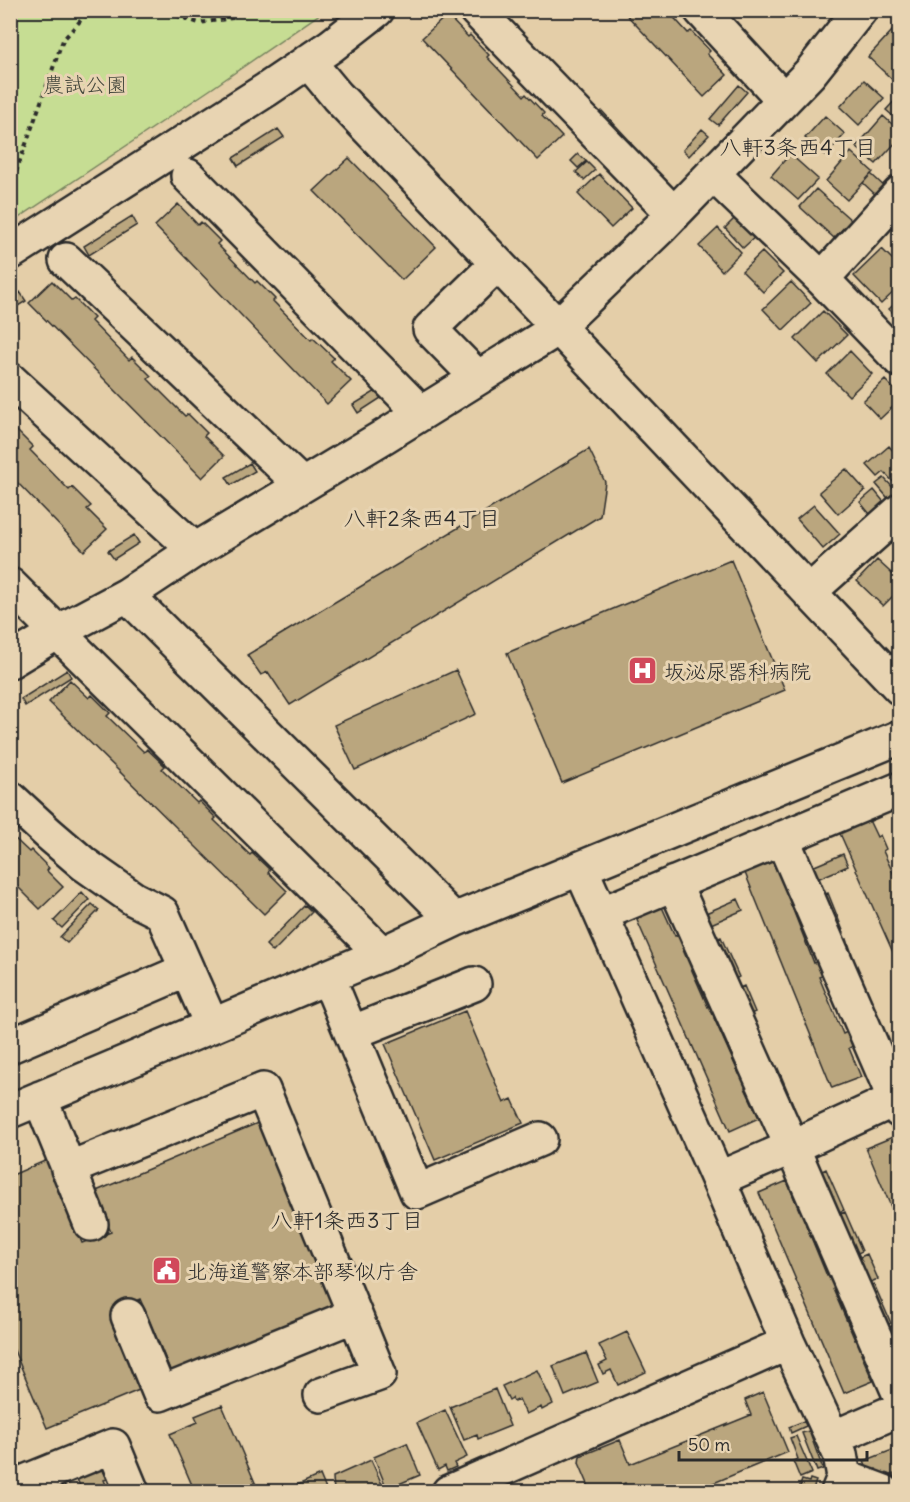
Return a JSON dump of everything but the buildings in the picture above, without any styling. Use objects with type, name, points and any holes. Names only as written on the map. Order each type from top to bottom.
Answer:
[{"type":"street","points":[[10,253],[266,90],[332,46],[376,10]]},
{"type":"street","points":[[476,10],[674,214]]},
{"type":"street","points":[[701,10],[784,100]]},
{"type":"street","points":[[10,661],[127,595],[195,550],[552,332],[714,174],[810,73],[860,10]]},
{"type":"street","points":[[308,61],[337,96],[900,688]]},
{"type":"street","points":[[714,174],[822,279],[900,360]]},
{"type":"street","points":[[188,176],[421,413]]},
{"type":"street","points":[[822,279],[900,193]]},
{"type":"street","points":[[66,260],[302,485]]},
{"type":"street","points":[[478,378],[430,329],[497,264]]},
{"type":"street","points":[[10,380],[195,550]]},
{"type":"street","points":[[809,592],[900,511]]},
{"type":"street","points":[[10,585],[382,954]]},
{"type":"street","points":[[127,595],[454,920]]},
{"type":"street","points":[[10,1111],[382,954],[454,920],[900,737]]},
{"type":"street","points":[[10,798],[84,864],[134,899],[162,914],[212,1026]]},
{"type":"street","points":[[601,914],[782,838],[896,800]]},
{"type":"street","points":[[718,1179],[898,1102],[782,838]]},
{"type":"street","points":[[581,869],[788,1343],[840,1454],[841,1484],[884,1491]]},
{"type":"street","points":[[674,883],[900,1395]]},
{"type":"street","points":[[10,1046],[187,970]]},
{"type":"street","points":[[326,978],[335,994],[417,1192],[540,1139]]},
{"type":"street","points":[[351,1033],[474,984]]},
{"type":"street","points":[[68,1169],[263,1090],[378,1374],[321,1395]]},
{"type":"street","points":[[40,1098],[91,1224]]},
{"type":"street","points":[[128,1316],[160,1394],[355,1315]]},
{"type":"street","points":[[449,1491],[487,1485],[788,1343]]},
{"type":"street","points":[[833,1438],[900,1409]]},
{"type":"street","points":[[10,1488],[67,1479],[113,1446],[132,1491]]},
{"type":"path","points":[[10,28],[21,10]]},
{"type":"path","points":[[10,189],[63,40],[90,10]]},
{"type":"path","points":[[159,10],[199,23],[233,18],[244,10]]},
{"type":"green space","name":"農試公園","points":[[11,10],[324,10],[324,11],[11,223]]},
{"type":"place","name":"坂泌尿器科病院","points":[[643,671]]},
{"type":"place","name":"北海道警察本部琴似庁舎","points":[[166,1271]]},
{"type":"district","name":"八軒3条西4丁目","points":[[798,147]]},
{"type":"district","name":"八軒2条西4丁目","points":[[422,518]]},
{"type":"district","name":"八軒1条西3丁目","points":[[347,1220]]}]
